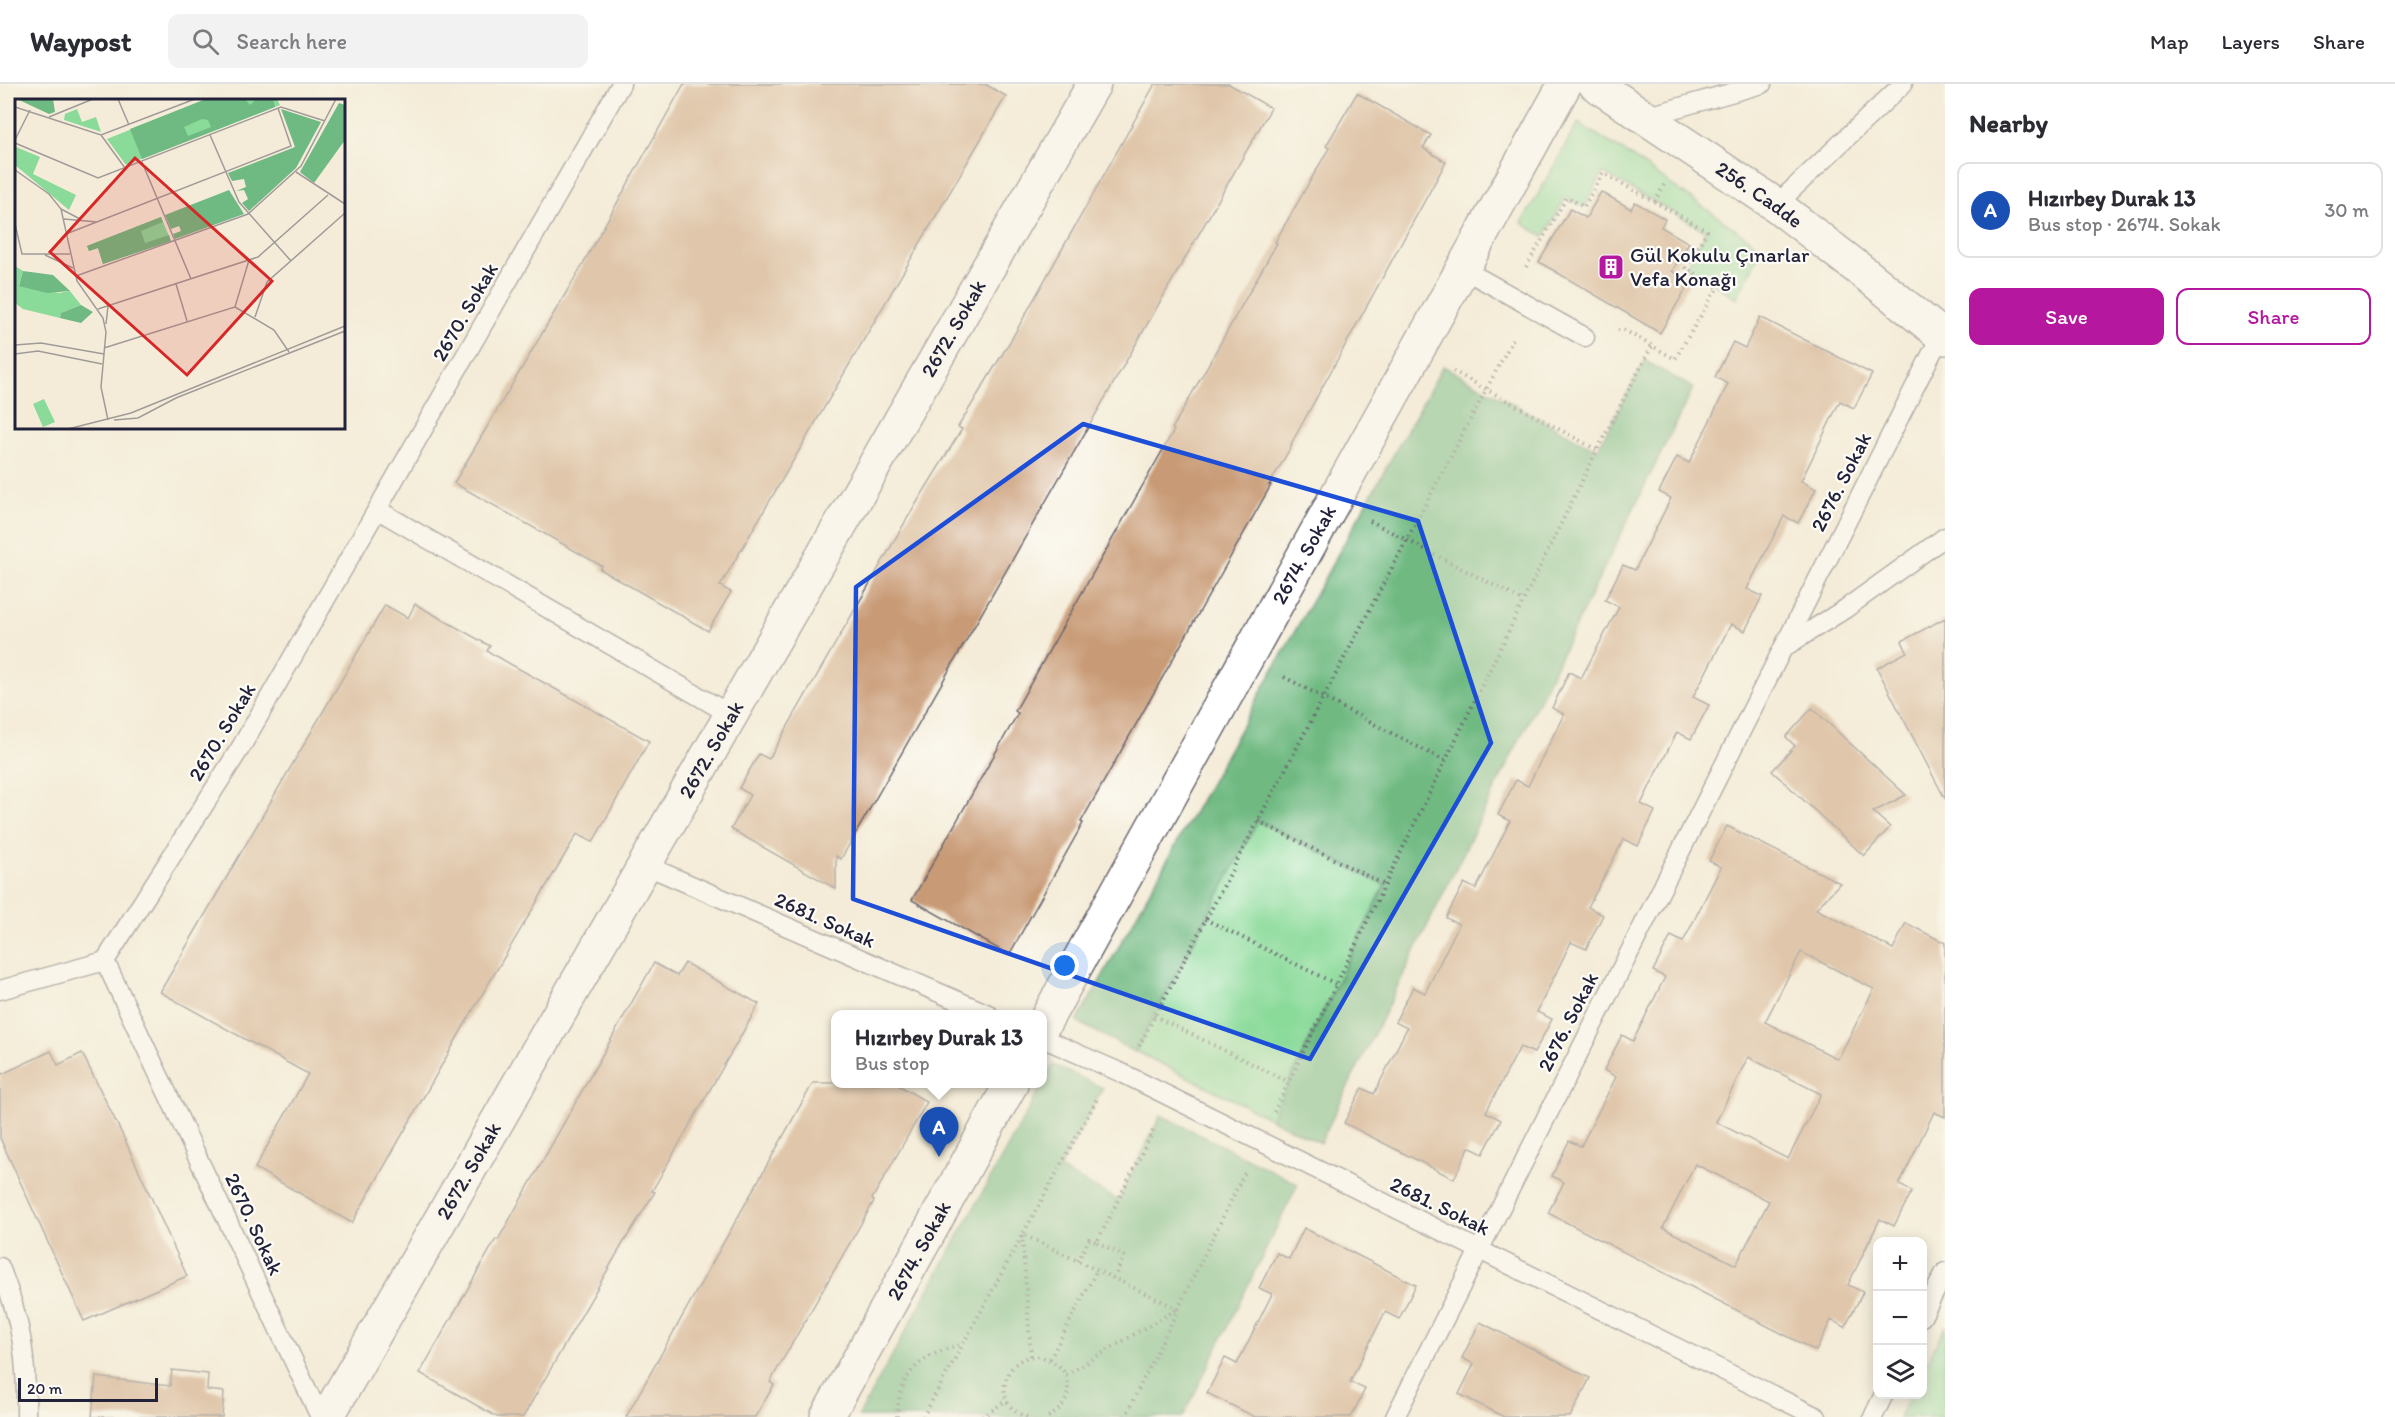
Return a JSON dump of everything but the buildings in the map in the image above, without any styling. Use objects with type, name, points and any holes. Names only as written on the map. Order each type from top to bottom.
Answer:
[{"type":"street","name":"2672. Sokak","points":[[327,1417],[1094,84]]},
{"type":"street","name":"2674. Sokak","points":[[1047,1018],[1565,84]]},
{"type":"street","name":"256. Cadde","points":[[1595,84],[1776,206],[1872,279],[1943,337]]},
{"type":"street","name":"2674. Sokak","points":[[827,1417],[1008,1088]]},
{"type":"lane","name":"2670. Sokak","points":[[321,1417],[105,961],[241,747],[621,84]]},
{"type":"lane","points":[[1646,117],[1762,84]]},
{"type":"lane","points":[[1776,206],[1904,84]]},
{"type":"lane","points":[[1463,269],[1585,337]]},
{"type":"lane","name":"2676. Sokak","points":[[1395,1417],[1782,649],[1943,337]]},
{"type":"lane","points":[[378,510],[732,715]]},
{"type":"lane","points":[[1782,649],[1845,609],[1945,537]]},
{"type":"lane","points":[[1911,563],[1945,554]]},
{"type":"lane","name":"2681. Sokak","points":[[645,865],[979,1010]]},
{"type":"lane","points":[[0,990],[105,961]]},
{"type":"lane","name":"2681. Sokak","points":[[1047,1040],[1113,1069],[1817,1417]]},
{"type":"lane","points":[[0,1267],[13,1301],[23,1339],[26,1417]]},
{"type":"lane","points":[[1927,1309],[1945,1272]]},
{"type":"lane","points":[[1873,1417],[1882,1399]]},
{"type":"path","points":[[1510,295],[1567,197],[1584,207],[1603,172],[1707,231],[1686,268],[1718,287],[1675,359],[1624,330],[1585,337]]},
{"type":"path","points":[[1655,202],[1666,181]]},
{"type":"path","points":[[1135,1052],[1530,307]]},
{"type":"path","points":[[1125,1417],[1597,450],[1652,346]]},
{"type":"path","points":[[1452,370],[1597,450]]},
{"type":"path","points":[[1369,521],[1524,601]]},
{"type":"path","points":[[1282,676],[1446,761]]},
{"type":"path","points":[[1258,820],[1385,885]]},
{"type":"path","points":[[1205,919],[1336,984]]},
{"type":"path","points":[[1154,1016],[1289,1082]]},
{"type":"path","points":[[922,1417],[1113,1069]]},
{"type":"path","points":[[1097,1242],[1170,1097]]},
{"type":"path","points":[[1022,1234],[1178,1309]]},
{"type":"path","points":[[1022,1234],[1031,1356]]},
{"type":"path","points":[[1078,1261],[1089,1239],[1097,1242],[1125,1256],[1114,1278]]},
{"type":"path","points":[[1050,1359],[1097,1270]]},
{"type":"path","points":[[1066,1375],[1178,1309]]},
{"type":"path","points":[[897,1417],[899,1394],[908,1375],[923,1360],[942,1350],[962,1345]]},
{"type":"path","points":[[1027,1417],[1020,1416],[1009,1405],[1005,1384],[1007,1374],[1022,1359],[1042,1356],[1060,1367],[1066,1375],[1068,1386],[1067,1396],[1062,1406],[1048,1417]]},
{"type":"path","points":[[982,1417],[1007,1400]]},
{"type":"highlighted area","points":[[1083,424],[1418,521],[1491,743],[1310,1059],[853,899],[856,587]]},
{"type":"green space","points":[[1578,123],[1623,151],[1762,248],[1737,298],[1686,268],[1706,231],[1603,173],[1584,207],[1566,197],[1544,237],[1522,223]]},
{"type":"green space","points":[[1645,361],[1693,388],[1320,1143],[1077,1022],[1443,366],[1597,450]]},
{"type":"green space","points":[[1645,361],[1693,388],[1320,1143],[1271,1119],[1385,885],[1258,821],[1135,1052],[1077,1022],[1443,366],[1597,450]]},
{"type":"green space","points":[[1053,1065],[1103,1088],[1059,1169],[1118,1200],[1161,1115],[1298,1184],[1183,1417],[858,1417],[1040,1088],[1047,1088],[1047,1076]]},
{"type":"green space","points":[[1945,1326],[1945,1417],[1899,1417],[1909,1399],[1927,1399],[1927,1363]]},
{"type":"place","name":"Gül Kokulu Çınarlar Vefa Konağı","points":[[1611,267]]},
{"type":"place","name":"Hızırbey Durak 13","points":[[939,1157]]}]
